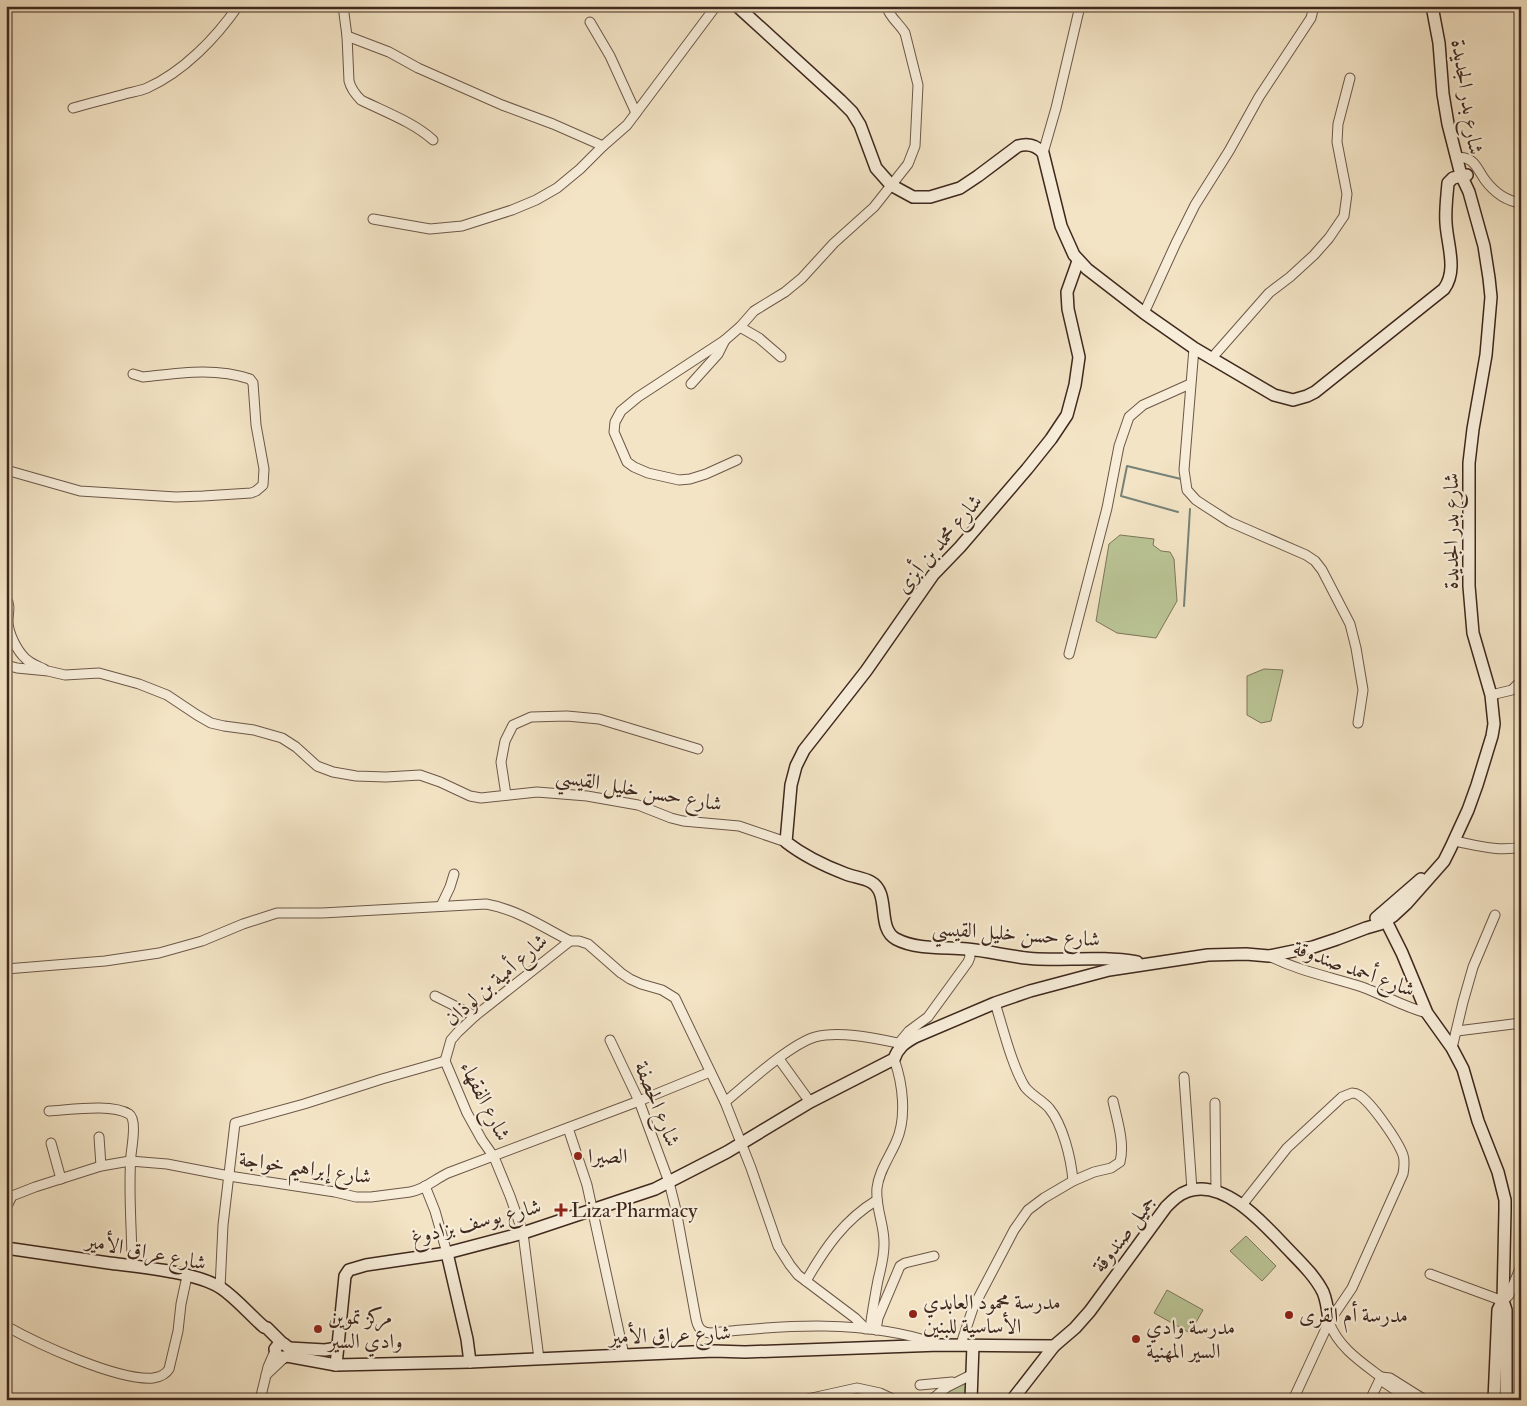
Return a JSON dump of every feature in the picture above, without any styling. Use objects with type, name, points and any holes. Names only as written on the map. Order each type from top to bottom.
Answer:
[{"type":"main road","points":[[737,6],[852,112],[876,168],[891,185],[913,197],[930,197],[960,188],[1018,146],[1025,144],[1036,146],[1043,153],[1061,226],[1078,261],[1110,288],[1194,348],[1264,390],[1282,398],[1293,400],[1315,392],[1437,295],[1447,284],[1451,270],[1446,222],[1448,183],[1453,178],[1464,175]]},
{"type":"main road","name":"شارع بدر الجديدة","points":[[1387,915],[1411,887],[1444,861],[1468,810],[1477,785],[1492,736],[1494,716],[1491,695],[1473,633],[1469,586],[1469,463],[1486,355],[1490,297],[1484,246],[1448,124],[1443,94],[1439,43],[1432,6]]},
{"type":"main road","name":"شارع بدر الجديدة","points":[[1437,6],[1445,53],[1447,97],[1459,158]]},
{"type":"main road","name":"شارع محمد بن أبزى","points":[[786,842],[791,784],[796,766],[804,750],[866,671],[932,575],[960,547],[1021,476],[1051,439],[1067,415],[1075,385],[1079,357],[1068,309],[1067,292],[1078,261]]},
{"type":"main road","name":"شارع حسن خليل القيسي","points":[[786,842],[816,861],[875,885],[881,894],[889,932],[894,938],[923,946],[969,949],[1037,959],[1116,960],[1152,964]]},
{"type":"main road","points":[[1387,915],[1427,1013],[1452,1048],[1463,1070],[1478,1120],[1502,1183],[1505,1210],[1503,1301],[1506,1310],[1506,1400]]},
{"type":"main road","name":"شارع حسن خليل القيسي","points":[[901,1044],[995,1003],[1030,991],[1101,972],[1208,955],[1246,954],[1269,956],[1314,947],[1366,928],[1387,915]]},
{"type":"main road","points":[[894,1060],[901,1044]]},
{"type":"main road","name":"شارع يوسف بزادوغ","points":[[337,1348],[346,1272],[366,1265],[448,1253],[523,1232],[637,1196],[669,1182],[742,1143],[810,1102],[894,1060]]},
{"type":"main road","points":[[1192,1190],[1204,1190],[1223,1194],[1242,1205],[1270,1231],[1313,1277],[1326,1300],[1330,1322]]},
{"type":"main road","name":"جميل صندوقة","points":[[1012,1400],[1054,1346],[1081,1322],[1166,1207],[1177,1197],[1192,1190]]},
{"type":"main road","name":"شارع عراق الأمير","points":[[6,1248],[132,1265],[204,1281],[220,1288],[267,1328],[282,1351],[336,1365],[940,1345],[967,1345],[995,1350],[1054,1346]]},
{"type":"main road","points":[[448,1253],[467,1339],[470,1362]]},
{"type":"main road","points":[[1494,1400],[1498,1310],[1503,1301]]},
{"type":"main road","points":[[967,1345],[971,1375],[971,1400]]},
{"type":"main road","points":[[282,1351],[337,1348],[336,1365]]},
{"type":"street","points":[[72,108],[146,88],[165,78],[182,66],[217,35],[238,6]]},
{"type":"street","points":[[343,6],[347,36],[349,81],[355,93],[361,100],[413,126],[433,140]]},
{"type":"street","points":[[373,219],[430,229],[462,226],[512,210],[536,200],[557,188],[627,125],[716,6]]},
{"type":"street","points":[[737,460],[690,479],[679,480],[657,475],[634,467],[627,462],[614,432],[615,422],[625,407],[647,390],[725,340],[754,311],[790,288],[808,273],[834,242],[874,207],[908,164],[915,146],[918,85],[905,33],[902,27],[892,19],[886,6]]},
{"type":"street","points":[[1043,153],[1056,108],[1080,6]]},
{"type":"street","points":[[1144,313],[1195,205],[1229,151],[1259,97],[1311,18],[1314,6]]},
{"type":"street","points":[[590,22],[610,56],[636,113]]},
{"type":"street","points":[[347,36],[389,52],[418,68],[502,105],[603,146]]},
{"type":"street","points":[[1211,359],[1269,293],[1314,255],[1329,238],[1344,216],[1346,194],[1338,142],[1338,124],[1350,78]]},
{"type":"street","points":[[1459,158],[1471,160],[1476,164],[1489,185],[1503,198],[1521,203]]},
{"type":"street","points":[[740,327],[759,338],[781,357]]},
{"type":"street","points":[[691,384],[703,373],[721,350],[725,340]]},
{"type":"street","points":[[1194,348],[1184,470],[1187,490],[1196,500],[1230,522],[1302,553],[1318,566],[1350,624],[1363,684],[1363,696],[1358,723]]},
{"type":"street","points":[[6,470],[80,492],[203,496],[251,493],[263,485],[264,469],[250,379],[215,372],[193,372],[143,377],[133,374]]},
{"type":"street","points":[[1069,654],[1107,508],[1119,446],[1129,417],[1142,405],[1190,384]]},
{"type":"street","points":[[6,598],[10,607],[8,618],[10,630],[20,652],[29,662],[48,671]]},
{"type":"street","name":"شارع حسن خليل القيسي","points":[[6,665],[65,675],[99,673],[148,687],[168,695],[211,723],[254,730],[282,738],[296,747],[317,766],[333,772],[356,776],[420,775],[481,798],[550,792],[596,797],[638,805],[683,821],[739,826],[786,842]]},
{"type":"street","points":[[1491,695],[1512,690],[1521,681]]},
{"type":"street","points":[[506,795],[501,762],[505,740],[513,725],[531,717],[567,716],[599,719],[698,749]]},
{"type":"street","points":[[1454,841],[1497,850],[1521,847]]},
{"type":"street","points":[[441,906],[454,874]]},
{"type":"street","points":[[6,968],[105,961],[159,954],[202,941],[277,913],[322,913],[480,903],[514,912],[570,941]]},
{"type":"street","points":[[1452,1048],[1473,967],[1495,915]]},
{"type":"street","name":"شارع أمية بن لوذان","points":[[445,1061],[454,1036],[475,1016],[570,941],[588,944],[621,973],[641,984],[662,990],[675,998],[725,1102],[742,1143],[778,1246],[793,1270],[806,1282],[870,1329]]},
{"type":"street","points":[[725,1102],[778,1059],[806,1040],[819,1036],[836,1035],[855,1036],[901,1044],[909,1031],[926,1019],[933,1011],[968,962],[970,957],[969,949]]},
{"type":"street","name":"شارع أحمد صندوقة","points":[[1269,956],[1286,964],[1362,988],[1404,1006],[1427,1013]]},
{"type":"street","points":[[435,996],[475,1016]]},
{"type":"street","points":[[995,1003],[1006,1039],[1023,1082],[1029,1092],[1047,1106],[1056,1121],[1069,1158],[1073,1180]]},
{"type":"street","points":[[1456,1031],[1521,1023]]},
{"type":"street","name":"شارع الحصفة","points":[[610,1040],[639,1101],[669,1182],[699,1328],[710,1333],[796,1326],[870,1329]]},
{"type":"street","points":[[778,1059],[810,1102]]},
{"type":"street","points":[[870,1329],[872,1308],[884,1248],[884,1233],[876,1191],[880,1173],[896,1141],[900,1128],[902,1101],[900,1082],[894,1060]]},
{"type":"street","points":[[220,1288],[223,1225],[235,1123],[445,1061]]},
{"type":"street","name":"شارع الفقهاء","points":[[445,1061],[467,1113],[494,1157],[523,1232],[540,1359]]},
{"type":"street","name":"شارع إبراهيم خواجة","points":[[6,1208],[9,1200],[16,1194],[101,1166],[130,1161],[167,1164],[356,1197],[416,1191],[439,1177],[710,1072]]},
{"type":"street","points":[[1184,1077],[1192,1190]]},
{"type":"street","points":[[1242,1205],[1287,1148],[1342,1097],[1352,1093],[1360,1095],[1381,1119],[1401,1150],[1404,1160],[1403,1174],[1352,1288],[1330,1322],[1293,1400]]},
{"type":"street","points":[[967,1345],[973,1308],[1001,1252],[1021,1219],[1037,1203],[1073,1180],[1112,1168],[1120,1162],[1121,1143],[1113,1101]]},
{"type":"street","points":[[1215,1103],[1216,1192]]},
{"type":"street","points":[[49,1111],[94,1108],[119,1111],[131,1116],[133,1123],[130,1161],[132,1265]]},
{"type":"street","points":[[568,1128],[585,1177],[624,1355]]},
{"type":"street","points":[[99,1137],[101,1166]]},
{"type":"street","points":[[51,1144],[61,1178]]},
{"type":"street","points":[[425,1186],[448,1253]]},
{"type":"street","points":[[806,1282],[826,1248],[842,1227],[877,1200]]},
{"type":"street","points":[[870,1329],[876,1322],[900,1266],[934,1256]]},
{"type":"street","points":[[1430,1274],[1503,1301],[1509,1295],[1521,1266]]},
{"type":"street","points":[[6,1326],[37,1342],[98,1366],[139,1377],[159,1377],[169,1369],[178,1331],[187,1276]]},
{"type":"street","points":[[1330,1322],[1335,1335],[1345,1348],[1381,1377],[1385,1383],[1410,1400]]},
{"type":"street","points":[[870,1329],[919,1337],[940,1345]]},
{"type":"street","points":[[260,1400],[269,1362],[282,1351]]},
{"type":"street","points":[[931,1400],[954,1382],[971,1375]]},
{"type":"street","points":[[1370,1400],[1381,1377]]},
{"type":"street","points":[[1381,1377],[1390,1378],[1425,1400]]},
{"type":"street","points":[[920,1385],[954,1382]]},
{"type":"street","points":[[803,1400],[857,1388],[880,1393],[895,1400]]},
{"type":"green space","points":[[1120,535],[1154,539],[1153,545],[1161,551],[1170,552],[1174,559],[1177,601],[1156,638],[1117,633],[1096,621],[1109,544]]},
{"type":"green space","points":[[1264,669],[1283,670],[1271,721],[1261,723],[1247,715],[1247,676]]},
{"type":"green space","points":[[1246,1236],[1276,1266],[1262,1281],[1230,1251]]},
{"type":"green space","points":[[1167,1290],[1203,1310],[1190,1333],[1154,1313]]},
{"type":"green space","points":[[964,1383],[968,1400],[938,1400],[950,1390]]},
{"type":"waterway","points":[[1178,512],[1121,496],[1127,466],[1181,479]]},
{"type":"waterway","points":[[1184,606],[1190,509]]},
{"type":"place","name":"الصيرا","points":[[578,1156]]},
{"type":"place","name":"Liza Pharmacy","points":[[561,1210]]},
{"type":"place","name":"مدرسة محمود العابدي الأساسية للبنين","points":[[913,1314]]},
{"type":"place","name":"مدرسة أم القرى","points":[[1289,1315]]},
{"type":"place","name":"مركز تموين وادي السير","points":[[318,1329]]},
{"type":"place","name":"مدرسة وادي السير المهنية","points":[[1136,1339]]}]
